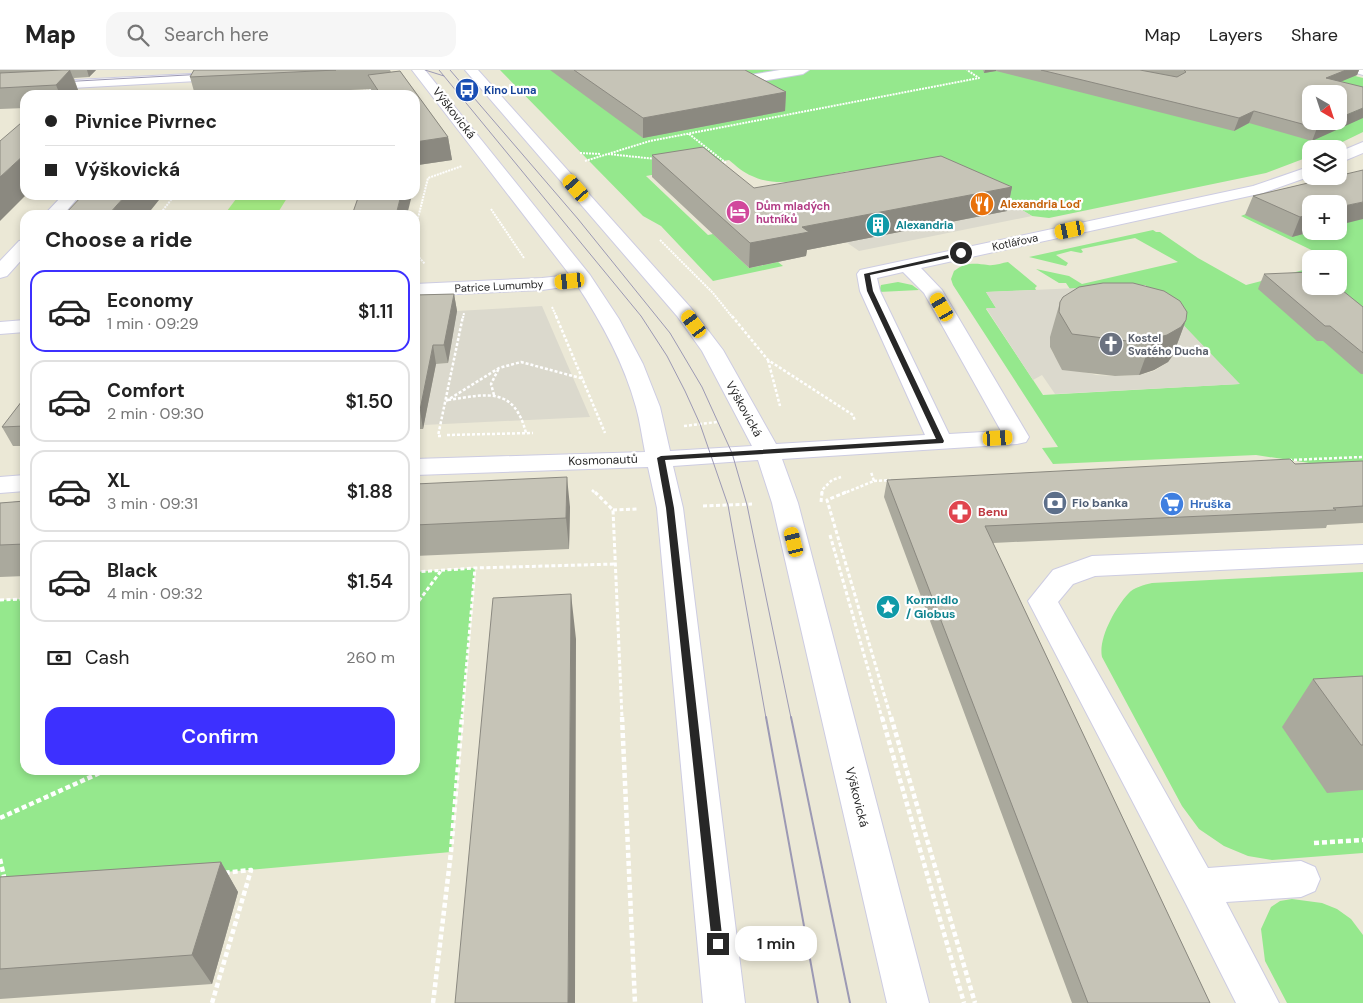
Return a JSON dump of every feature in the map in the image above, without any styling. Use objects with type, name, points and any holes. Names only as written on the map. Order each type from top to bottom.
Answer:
[{"type":"street","points":[[0,80],[57,74],[205,70]]},
{"type":"street","name":"Výškovická","points":[[470,70],[684,312],[712,350],[768,451],[785,503],[908,1003]]},
{"type":"street","points":[[750,79],[803,70]]},
{"type":"street","name":"Výškovická","points":[[415,72],[583,279],[609,319],[632,364],[648,407],[661,458],[670,508],[724,1003]]},
{"type":"street","points":[[0,88],[242,75]]},
{"type":"street","points":[[1347,154],[1363,147]]},
{"type":"street","name":"Kotlářova","points":[[940,441],[870,291],[867,274],[1257,190],[1302,174]]},
{"type":"street","points":[[58,210],[67,200]]},
{"type":"street","points":[[0,272],[20,251]]},
{"type":"street","name":"Kosmonautů","points":[[420,467],[661,458],[1017,437],[932,290],[907,265]]},
{"type":"street","name":"Patrice Lumumby","points":[[420,290],[542,284],[583,279]]},
{"type":"street","points":[[0,310],[20,309]]},
{"type":"street","points":[[0,328],[20,326]]},
{"type":"street","points":[[0,484],[20,484]]},
{"type":"street","points":[[1258,1003],[1198,886],[1043,601],[1063,578],[1092,566],[1363,554]]},
{"type":"street","points":[[1198,886],[1300,878]]},
{"type":"path","points":[[582,162],[650,141],[980,78],[967,70]]},
{"type":"path","points":[[360,90],[363,83]]},
{"type":"path","points":[[688,134],[726,163]]},
{"type":"path","points":[[573,153],[659,159]]},
{"type":"path","points":[[163,210],[171,200]]},
{"type":"path","points":[[488,205],[526,260]]},
{"type":"path","points":[[465,311],[438,436],[536,433]]},
{"type":"path","points":[[768,360],[782,414]]},
{"type":"path","points":[[445,401],[499,368],[521,362],[584,379]]},
{"type":"path","points":[[494,395],[491,384],[499,368]]},
{"type":"path","points":[[445,401],[494,395],[507,400],[517,408],[526,433]]},
{"type":"path","points":[[823,510],[820,501],[822,490],[832,480],[853,472],[865,470],[856,446]]},
{"type":"path","points":[[1283,460],[1363,456]]},
{"type":"path","points":[[874,481],[894,480]]},
{"type":"path","points":[[820,501],[826,500]]},
{"type":"path","points":[[635,1003],[613,510],[785,503]]},
{"type":"path","points":[[828,529],[964,1003]]},
{"type":"path","points":[[420,572],[615,564]]},
{"type":"path","points":[[433,1003],[450,852],[475,568]]},
{"type":"path","points":[[420,599],[441,570]]},
{"type":"path","points":[[0,600],[20,599]]},
{"type":"path","points":[[0,818],[95,775]]},
{"type":"path","points":[[0,859],[6,883]]},
{"type":"path","points":[[212,873],[251,870],[212,1003]]},
{"type":"green space","points":[[500,70],[1332,70],[1363,78],[1363,132],[1347,140],[1302,140],[1302,159],[1266,173],[1049,218],[1032,216],[991,192],[873,187],[849,171],[800,181],[775,182],[749,175],[729,160],[662,171],[663,173],[646,176],[708,235],[713,234],[749,268],[778,262],[783,266],[713,281],[661,226],[643,216]]},
{"type":"green space","points":[[235,200],[286,200],[280,210],[228,210]]},
{"type":"green space","points":[[1246,214],[1302,229],[1302,240],[1347,240],[1347,222],[1363,218],[1363,463],[1322,465],[1256,455],[1053,464],[1042,448],[1058,447],[953,285],[951,279],[954,271],[970,264],[993,265],[1008,262],[1037,286],[1036,290],[986,292],[996,308],[986,309],[1043,395],[1239,384],[1145,285],[1070,289],[1066,283],[1059,283],[1036,269],[1069,276],[1082,284],[1178,262],[1135,238],[1081,249],[1083,252],[1081,253],[1071,251],[1056,255],[1068,263],[1066,266],[1029,257],[1153,230],[1160,232],[1198,258],[1246,285],[1302,270],[1302,295],[1347,295],[1347,250],[1311,250],[1241,216]]},
{"type":"green space","points":[[898,282],[912,285],[919,290],[879,292],[881,285]]},
{"type":"green space","points":[[475,568],[451,852],[0,892],[0,600],[20,599],[20,775],[420,775],[420,572]]},
{"type":"green space","points":[[1363,572],[1363,853],[1272,860],[1248,856],[1224,846],[1199,829],[1182,806],[1102,657],[1101,650],[1105,633],[1113,615],[1130,592],[1152,583]]},
{"type":"green space","points":[[1292,899],[1322,903],[1337,909],[1351,919],[1363,935],[1363,1003],[1287,1003],[1265,961],[1261,929],[1271,907],[1280,901]]},
{"type":"shaded area","points":[[1019,208],[1032,216],[859,251],[846,242]]},
{"type":"shaded area","points":[[1145,285],[1240,384],[1055,394],[1042,375],[1033,380],[986,308],[996,308],[986,292]],"holes":[[[1050,337],[1168,362],[1154,371],[1139,375],[1096,375],[1084,372],[1054,355],[1050,347]]]},
{"type":"shaded area","points":[[542,306],[590,417],[424,425],[436,364],[448,363],[457,311]]},
{"type":"building","points":[[70,70],[56,85],[0,88],[0,73]]},
{"type":"building","points":[[194,70],[336,70],[190,77]]},
{"type":"building","points":[[574,70],[745,70],[786,92],[643,118]]},
{"type":"building","points":[[1041,70],[1140,70],[1177,77],[1186,72],[1184,70],[1346,70],[1326,78],[1363,87],[1363,108],[1348,114],[1348,85],[1302,85],[1302,124],[1254,111],[1239,118]]},
{"type":"building","points":[[400,71],[414,90],[378,90],[368,75]]},
{"type":"building","points":[[420,98],[448,137],[420,141]]},
{"type":"building","points":[[20,124],[20,159],[0,177],[0,141]]},
{"type":"building","points":[[703,147],[754,188],[941,156],[1012,187],[802,227],[809,232],[750,243],[652,155]]},
{"type":"building","points":[[1363,170],[1363,202],[1347,205],[1347,195],[1302,195],[1302,216],[1300,217],[1253,196],[1302,184],[1347,185],[1347,174]]},
{"type":"building","points":[[78,200],[122,200],[112,210],[69,210]]},
{"type":"building","points":[[357,200],[400,200],[397,210],[354,210]]},
{"type":"building","points":[[1302,272],[1302,295],[1347,294],[1363,307],[1363,353],[1330,326],[1325,326],[1264,274]]},
{"type":"building","points":[[1103,283],[1133,283],[1164,291],[1180,301],[1187,312],[1186,320],[1181,327],[1167,335],[1152,339],[1127,341],[1072,334],[1059,312],[1060,302],[1063,297],[1079,287]]},
{"type":"building","points":[[454,294],[444,345],[433,345],[420,410],[420,295]]},
{"type":"building","points":[[20,404],[20,426],[2,427]]},
{"type":"building","points":[[1290,459],[1295,464],[1363,461],[1363,506],[1333,508],[1336,510],[985,526],[1210,1003],[1088,1003],[887,480]]},
{"type":"building","points":[[567,477],[566,518],[420,525],[420,484]]},
{"type":"building","points":[[20,501],[20,544],[0,545],[0,503]]},
{"type":"building","points":[[571,594],[568,1003],[455,1003],[493,598]]},
{"type":"building","points":[[1363,676],[1363,745],[1361,745],[1313,679]]},
{"type":"building","points":[[221,862],[192,955],[0,969],[0,877]]},
{"type":"tram line","points":[[425,70],[444,76]]},
{"type":"tram line","points":[[439,70],[444,76]]},
{"type":"tram line","points":[[450,70],[578,219],[670,333],[702,387],[732,453],[747,505],[791,718]]},
{"type":"tram line","points":[[60,82],[205,74]]},
{"type":"tram line","points":[[444,76],[641,316],[667,356],[685,391],[700,424],[728,505],[766,718]]},
{"type":"tram line","points":[[766,717],[818,1003]]},
{"type":"tram line","points":[[791,717],[850,1003]]},
{"type":"place","name":"Kino Luna","points":[[467,90]]},
{"type":"place","name":"Alexandria Loď","points":[[982,204]]},
{"type":"place","name":"Dům mladých hutníků","points":[[738,212]]},
{"type":"place","name":"Alexandria","points":[[878,225]]},
{"type":"place","name":"Kostel Svatého Ducha","points":[[1111,344]]},
{"type":"place","name":"Fio banka","points":[[1055,503]]},
{"type":"place","name":"Hruška","points":[[1172,504]]},
{"type":"place","name":"Benu","points":[[960,512]]},
{"type":"place","name":"Kormidlo / Globus","points":[[888,607]]},
{"type":"route","points":[[718,944],[670,508],[661,458],[940,441],[870,291],[867,274],[961,253]]}]
